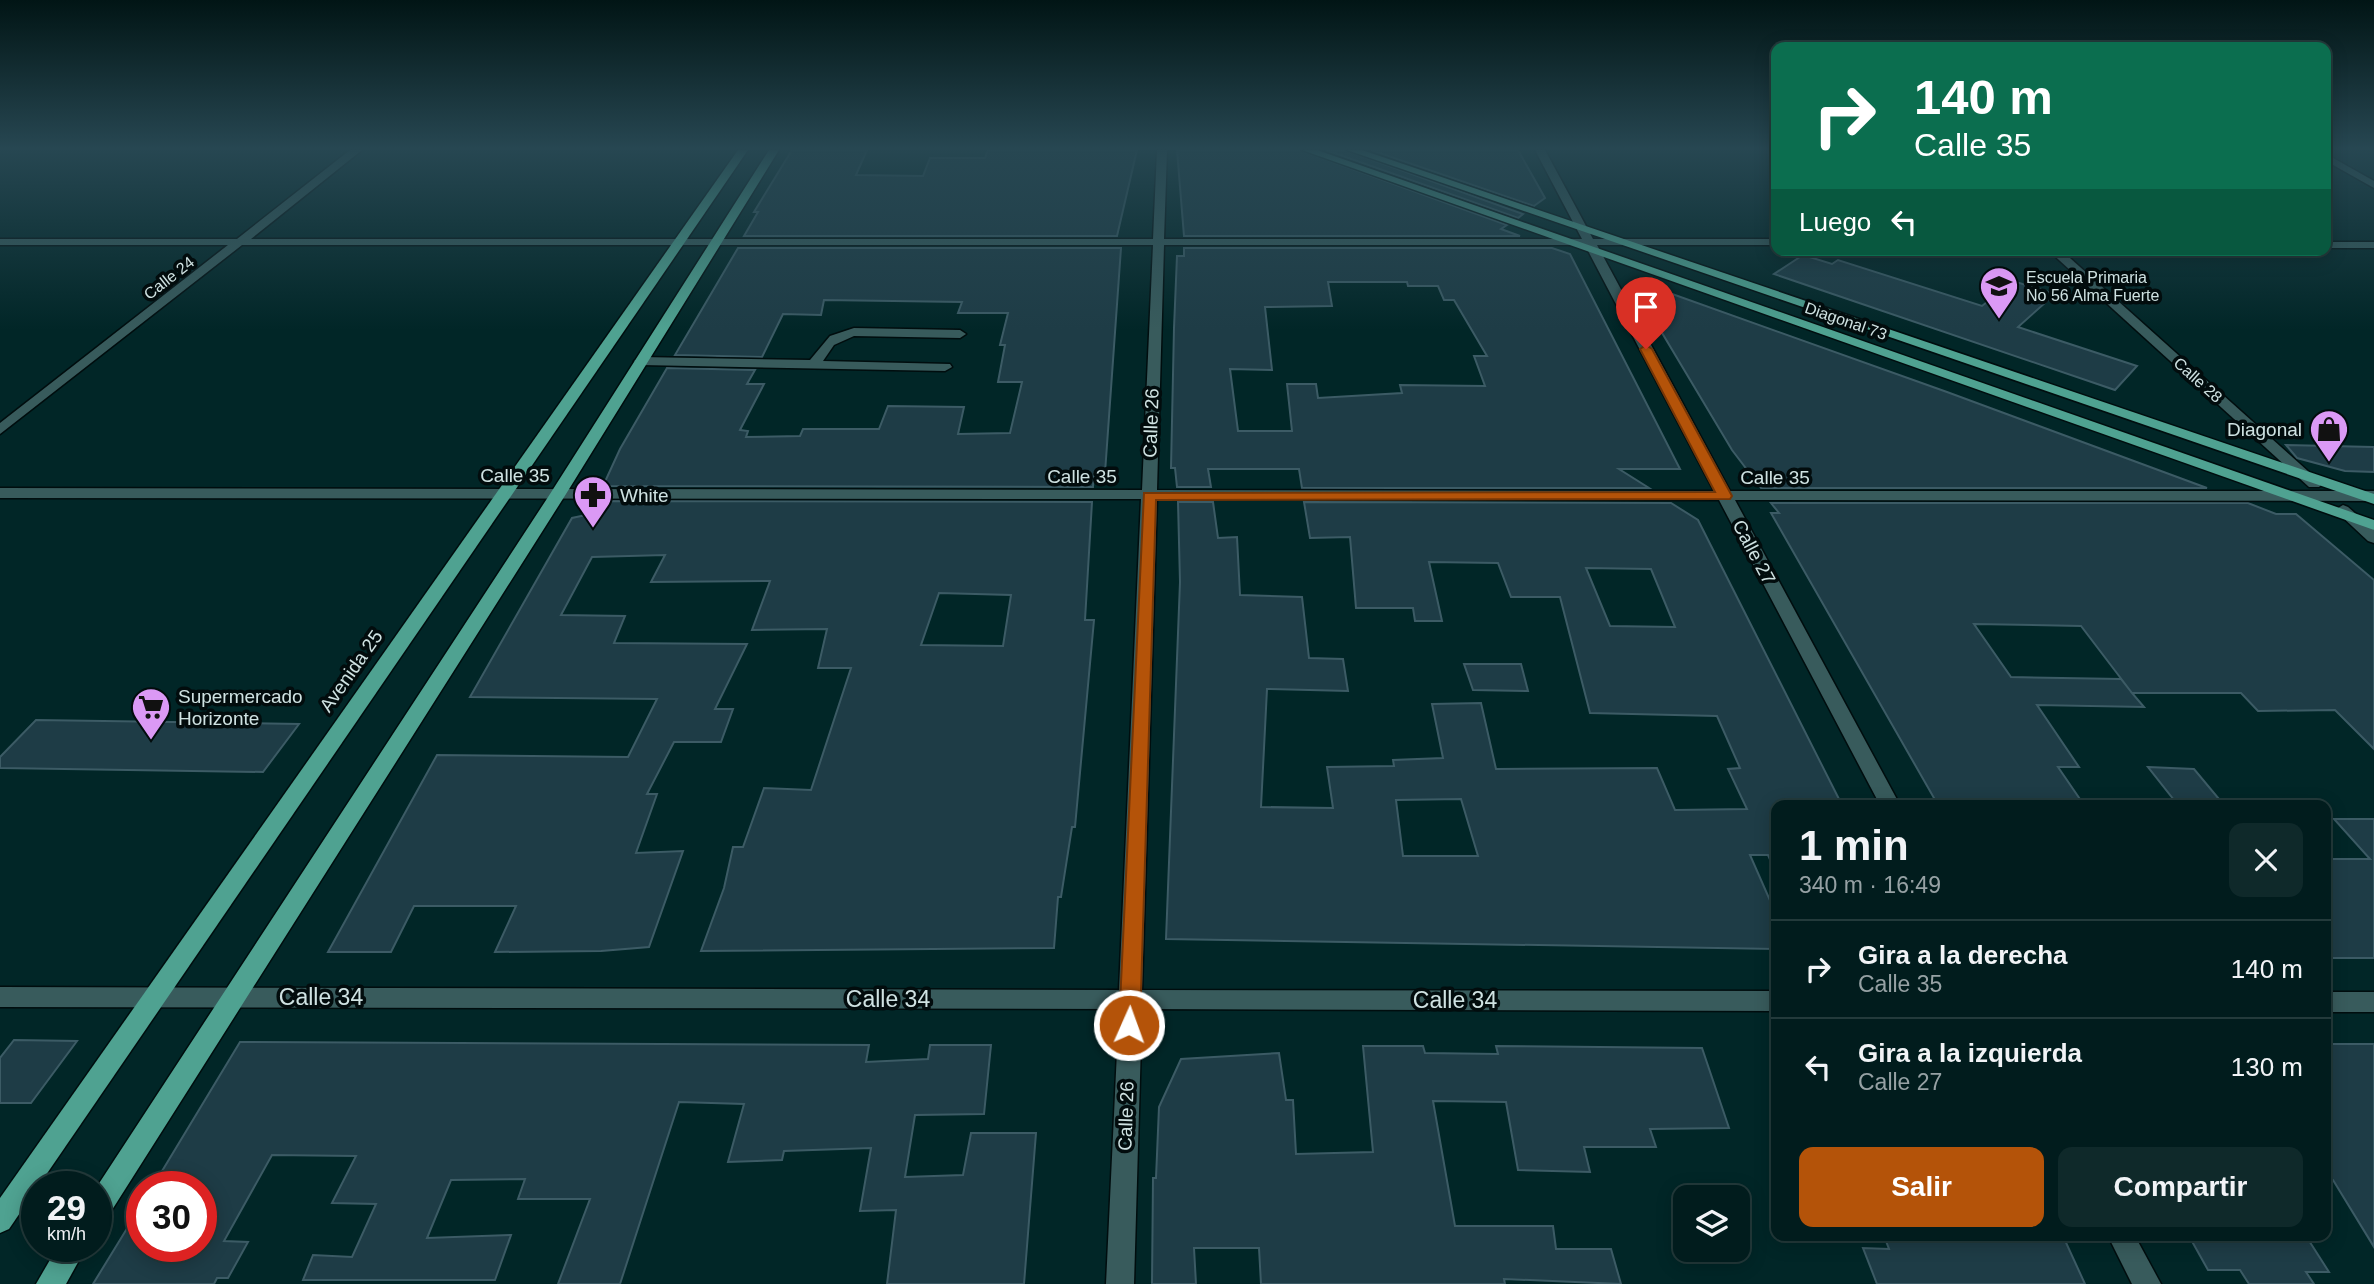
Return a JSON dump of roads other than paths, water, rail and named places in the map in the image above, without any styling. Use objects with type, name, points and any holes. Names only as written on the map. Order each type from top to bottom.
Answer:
[{"type":"main road","name":"Avenida 25","points":[[0,1220],[507,494],[701,210]]},
{"type":"main road","points":[[112,1187],[558,494],[735,210]]},
{"type":"main road","name":"Diagonal 73","points":[[1478,210],[1564,240],[1588,240]]},
{"type":"main road","name":"Diagonal 73","points":[[1509,210],[2374,525]]},
{"type":"main road","name":"Diagonal 73","points":[[1618,241],[2371,497]]},
{"type":"main road","points":[[50,1284],[64,1262]]},
{"type":"street","name":"Calle 24","points":[[0,430],[281,210]]},
{"type":"street","name":"Calle 26","points":[[1120,1284],[1159,210]]},
{"type":"street","name":"Calle 27","points":[[1572,210],[1887,800]]},
{"type":"street","points":[[0,242],[1158,243],[1564,240]]},
{"type":"street","points":[[1588,240],[1771,242]]},
{"type":"street","points":[[2331,245],[2374,245]]},
{"type":"street","name":"Calle 28","points":[[2060,256],[2374,538]]},
{"type":"street","points":[[814,365],[828,341],[837,335],[854,332],[960,334]]},
{"type":"street","points":[[640,361],[945,368]]},
{"type":"street","name":"Calle 35","points":[[0,494],[2371,497]]},
{"type":"street","name":"Calle 34","points":[[0,997],[1771,1000]]},
{"type":"street","points":[[2331,1002],[2374,1002]]},
{"type":"street","points":[[2124,1241],[2147,1284]]},
{"type":"place","name":"Escuela Primaria No 56 Alma Fuerte","points":[[1999,320]]},
{"type":"place","name":"Diagonal","points":[[2329,463]]},
{"type":"place","name":"White","points":[[593,529]]},
{"type":"place","name":"Supermercado Horizonte","points":[[151,741]]}]
